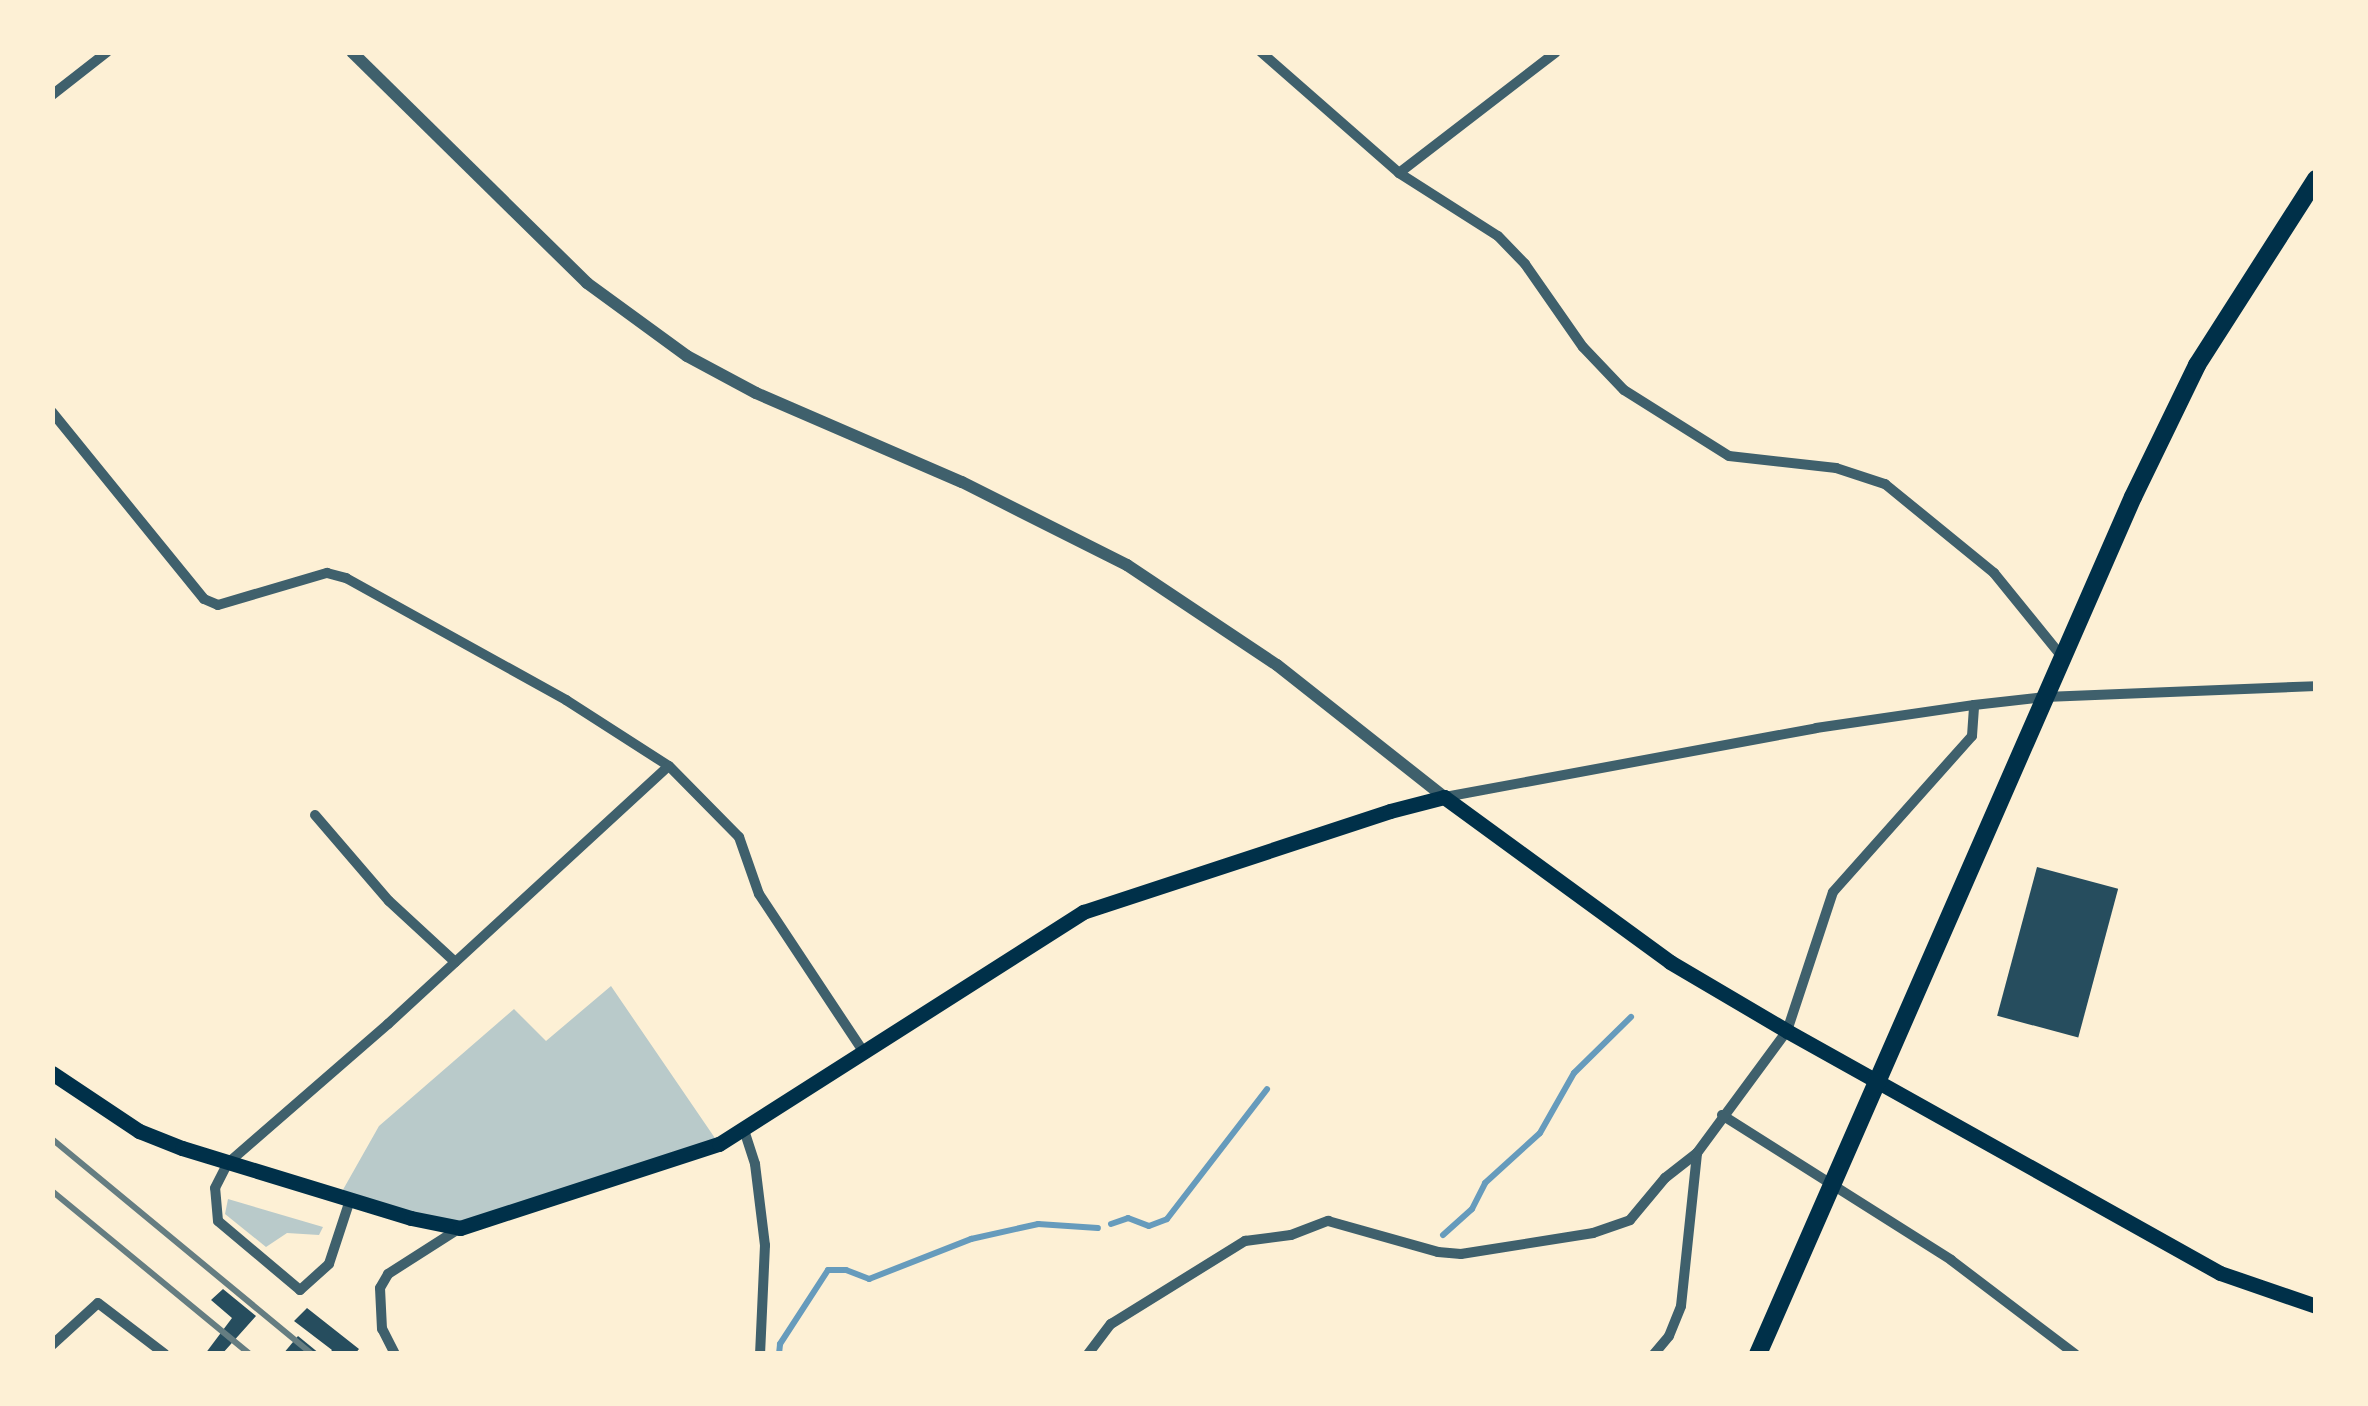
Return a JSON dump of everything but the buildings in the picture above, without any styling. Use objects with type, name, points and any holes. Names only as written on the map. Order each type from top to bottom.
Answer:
[{"type":"highway","points":[[1758,1354],[2062,658],[2197,365],[2316,179]]},
{"type":"main road","points":[[52,1072],[139,1131],[350,1200],[460,1228],[719,1144],[1083,912],[1372,816],[1444,797],[1670,962],[1788,1031],[2220,1272],[2316,1306]]},
{"type":"street","points":[[52,95],[107,52]]},
{"type":"street","points":[[352,52],[586,283],[687,356],[756,394],[962,482],[1127,565],[1277,665],[1444,797],[1816,728],[1974,705],[2045,697],[2316,686]]},
{"type":"street","points":[[1260,52],[1399,173],[1498,236],[1525,264],[1583,348],[1624,390],[1730,456],[1836,468],[1885,484],[1994,573],[2062,658]]},
{"type":"street","points":[[1399,173],[1556,52]]},
{"type":"street","points":[[52,412],[204,599],[218,604],[327,573],[346,578],[566,700],[669,766],[739,837],[758,894],[865,1054]]},
{"type":"street","points":[[1088,1354],[1111,1324],[1244,1241],[1291,1235],[1328,1221],[1438,1252],[1461,1254],[1593,1233],[1630,1220],[1665,1178],[1697,1153],[1788,1031],[1833,892],[1972,736],[1974,705]]},
{"type":"street","points":[[350,1200],[329,1264],[300,1290],[218,1222],[214,1188],[228,1163],[669,766]]},
{"type":"street","points":[[315,814],[390,901],[454,962]]},
{"type":"street","points":[[1722,1115],[1951,1260],[2076,1354]]},
{"type":"street","points":[[744,1130],[755,1164],[764,1245],[760,1354]]},
{"type":"street","points":[[1654,1354],[1669,1336],[1682,1306],[1697,1153]]},
{"type":"street","points":[[395,1354],[382,1329],[380,1288],[388,1274],[460,1228]]},
{"type":"street","points":[[52,1345],[98,1303],[165,1354]]},
{"type":"shaded area","points":[[611,986],[719,1144],[460,1228],[340,1195],[379,1126],[514,1009],[546,1041]]},
{"type":"shaded area","points":[[228,1199],[323,1227],[319,1235],[287,1233],[266,1247],[225,1214]]},
{"type":"waterway","points":[[1443,1235],[1472,1209],[1485,1183],[1540,1133],[1574,1073],[1631,1017]]},
{"type":"waterway","points":[[1111,1224],[1128,1218],[1149,1226],[1167,1219],[1267,1089]]},
{"type":"waterway","points":[[779,1354],[780,1344],[828,1270],[846,1270],[869,1279],[971,1239],[1038,1224],[1098,1228]]},
{"type":"railway","points":[[52,1139],[312,1354]]},
{"type":"railway","points":[[52,1191],[250,1354]]}]
